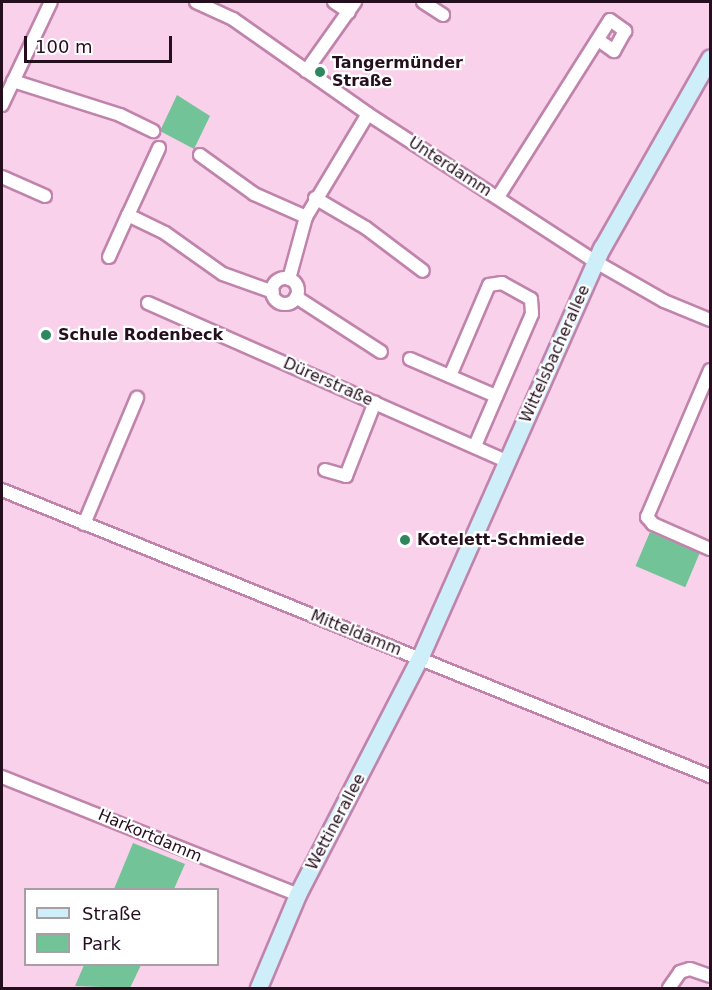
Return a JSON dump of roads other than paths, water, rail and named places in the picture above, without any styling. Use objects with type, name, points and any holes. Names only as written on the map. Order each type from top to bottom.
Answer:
[{"type":"street","points":[[2,105],[51,2]]},
{"type":"street","name":"Unterdamm","points":[[196,2],[222,12],[368,114],[596,262],[664,301],[711,320]]},
{"type":"street","points":[[306,71],[352,7],[334,2]]},
{"type":"street","points":[[423,2],[443,15]]},
{"type":"street","points":[[498,198],[598,40]]},
{"type":"street","name":"Wittelsbacherallee","points":[[420,659],[596,262],[711,59]]},
{"type":"street","points":[[13,81],[120,115],[153,131]]},
{"type":"street","points":[[289,279],[306,218],[315,198],[368,114]]},
{"type":"street","points":[[109,257],[159,148]]},
{"type":"street","points":[[200,155],[254,194],[306,218]]},
{"type":"street","points":[[2,177],[45,196]]},
{"type":"street","points":[[315,198],[366,228],[423,271]]},
{"type":"street","points":[[128,215],[165,233],[223,274],[273,292],[282,303],[296,297]]},
{"type":"street","points":[[273,292],[276,283],[289,279]]},
{"type":"street","points":[[289,279],[297,286],[296,297]]},
{"type":"street","points":[[450,376],[489,285],[502,283],[531,299],[533,307],[475,446]]},
{"type":"street","points":[[296,297],[381,352]]},
{"type":"street","name":"Dürerstraße","points":[[148,303],[507,461]]},
{"type":"street","points":[[410,359],[496,396]]},
{"type":"street","points":[[711,370],[648,517],[653,524],[711,549]]},
{"type":"street","points":[[84,524],[137,398]]},
{"type":"street","points":[[325,470],[346,476],[375,402]]},
{"type":"street","name":"Mitteldamm","points":[[2,490],[711,777]]},
{"type":"street","name":"Wettinerallee","points":[[259,988],[298,895],[420,659]]},
{"type":"street","name":"Harkortdamm","points":[[2,777],[298,895]]},
{"type":"street","points":[[669,988],[680,972],[690,969],[711,976]]},
{"type":"place","name":"Tangermünder Straße","points":[[320,72]]},
{"type":"place","name":"Schule Rodenbeck","points":[[46,335]]},
{"type":"place","name":"Kotelett-Schmiede","points":[[405,540]]}]
